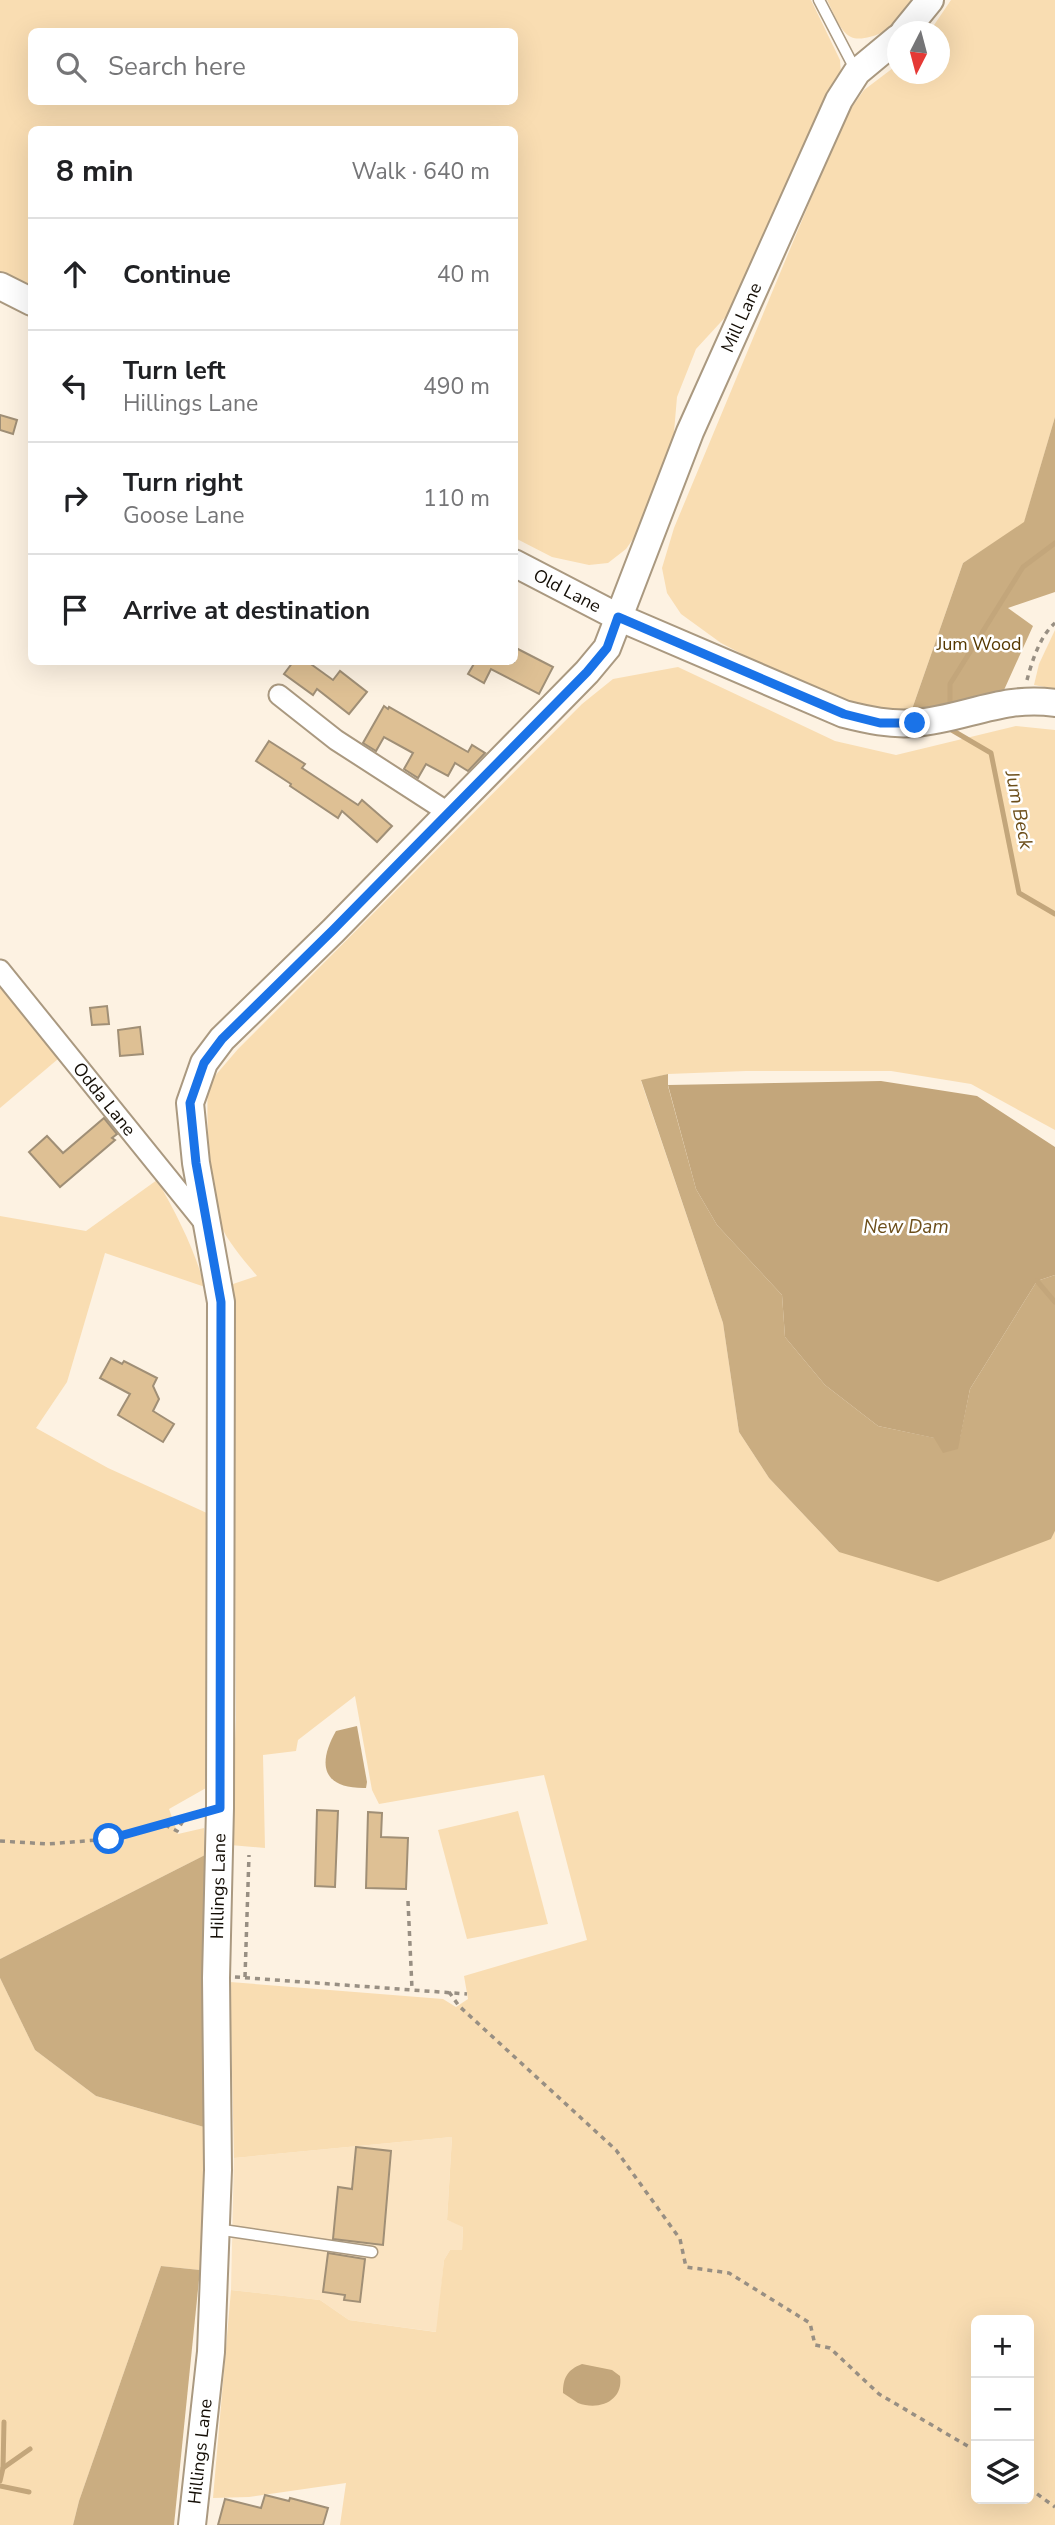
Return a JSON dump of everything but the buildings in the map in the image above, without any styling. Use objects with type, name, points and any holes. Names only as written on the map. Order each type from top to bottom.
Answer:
[{"type":"street","points":[[913,21],[930,0]]},
{"type":"street","name":"Mill Lane","points":[[618,617],[690,432],[839,100],[857,72],[887,47]]},
{"type":"street","points":[[0,286],[28,300]]},
{"type":"street","name":"Old Lane","points":[[518,565],[618,617],[844,714],[880,723],[915,723],[1025,700],[1055,703]]},
{"type":"street","name":"Hillings Lane","points":[[192,2525],[211,2352],[218,2170],[216,1978],[220,1808],[221,1302],[196,1163],[190,1103],[204,1063],[222,1039],[587,672],[607,648],[618,617]]},
{"type":"street","points":[[279,695],[336,740],[449,813]]},
{"type":"street","name":"Odda Lane","points":[[0,970],[209,1228]]},
{"type":"lane","points":[[819,0],[857,72]]},
{"type":"lane","points":[[216,2229],[372,2252]]},
{"type":"path","points":[[1025,700],[1031,664],[1049,628],[1055,623]]},
{"type":"path","points":[[0,1840],[48,1844],[109,1839],[220,1808]]},
{"type":"path","points":[[163,1824],[177,1831],[184,1818]]},
{"type":"path","points":[[250,1855],[245,1977],[467,1994]]},
{"type":"path","points":[[408,1901],[412,1989]]},
{"type":"path","points":[[449,1993],[459,2006],[616,2150],[680,2239],[686,2267],[729,2273],[810,2323],[815,2345],[830,2348],[879,2394],[971,2448]]},
{"type":"path","points":[[1034,2492],[1055,2507]]},
{"type":"shaded area","points":[[0,0],[811,0],[840,60],[841,74],[731,311],[696,349],[677,397],[673,444],[640,529],[626,549],[608,563],[589,565],[552,557],[518,540],[518,126],[28,126],[28,287],[0,274]]},
{"type":"shaded area","points":[[827,0],[920,0],[902,21],[887,21],[887,30],[870,37],[851,37],[837,20]]},
{"type":"shaded area","points":[[951,0],[1055,0],[1055,417],[1024,523],[963,563],[910,715],[880,715],[769,668],[721,643],[681,614],[667,593],[662,568],[674,528],[845,117],[864,90],[887,73],[887,84],[950,84],[950,21],[937,21]]},
{"type":"shaded area","points":[[1055,630],[1055,689],[1034,685],[1039,664]]},
{"type":"shaded area","points":[[678,667],[835,741],[896,755],[1016,726],[1055,730],[1055,1130],[971,1084],[891,1071],[668,1074],[641,1081],[723,1323],[739,1432],[769,1478],[839,1552],[1051,1539],[1055,1531],[1055,2525],[340,2525],[346,2483],[249,2497],[213,2498],[231,2290],[320,2300],[349,2320],[436,2332],[444,2260],[450,2250],[462,2250],[463,2227],[447,2220],[452,2137],[234,2158],[230,1982],[443,1999],[456,2007],[468,1999],[464,1976],[587,1940],[544,1775],[379,1804],[372,1790],[355,1696],[298,1740],[296,1751],[263,1755],[265,1848],[230,1845],[236,1719],[233,1284],[257,1276],[228,1238],[216,1211],[209,1156],[208,1084],[238,1049],[582,704],[613,679]]},
{"type":"shaded area","points":[[0,985],[58,1059],[0,1108]]},
{"type":"shaded area","points":[[157,1180],[184,1232],[205,1287],[105,1253],[67,1382],[36,1428],[108,1468],[209,1514],[206,1788],[169,1809],[178,1834],[204,1828],[205,1855],[0,1959],[0,1216],[86,1231]]},
{"type":"shaded area","points":[[518,1811],[548,1924],[467,1939],[438,1830]]},
{"type":"shaded area","points":[[0,1978],[35,2050],[96,2096],[204,2127],[206,2157],[200,2270],[161,2266],[73,2525],[0,2525]]},
{"type":"shaded area","points":[[452,2137],[447,2220],[463,2226],[462,2251],[450,2250],[444,2260],[437,2332],[349,2320],[320,2300],[231,2290],[234,2158]]},
{"type":"green space","name":"Jum Wood","points":[[1055,417],[1055,592],[1008,608],[1033,626],[1004,690],[941,711],[910,715],[963,563],[1024,522]]},
{"type":"green space","points":[[668,1074],[668,1086],[696,1189],[717,1225],[782,1295],[785,1337],[825,1385],[878,1426],[935,1438],[960,1437],[970,1389],[1037,1281],[1055,1275],[1055,1531],[1051,1539],[938,1582],[839,1552],[769,1478],[739,1432],[723,1323],[641,1080]]},
{"type":"green space","points":[[205,1855],[204,2127],[96,2096],[35,2050],[0,1978],[0,1959]]},
{"type":"green space","points":[[161,2266],[200,2270],[174,2525],[73,2525],[79,2501]]},
{"type":"water","name":"New Dam","points":[[881,1081],[977,1096],[1055,1147],[1055,1275],[1037,1281],[970,1389],[958,1449],[943,1453],[934,1438],[878,1426],[825,1385],[785,1337],[782,1295],[717,1225],[696,1189],[668,1085]]},
{"type":"water","points":[[357,1726],[366,1788],[352,1787],[333,1780],[326,1765],[326,1755],[336,1731]]},
{"type":"water","points":[[582,2364],[612,2370],[620,2376],[620,2385],[614,2398],[594,2406],[578,2403],[563,2393],[567,2375]]},
{"type":"waterway","name":"Jum Beck","points":[[950,709],[950,684],[1023,567],[1055,543]]},
{"type":"waterway","name":"Jum Beck","points":[[950,726],[950,729],[991,753],[1019,893],[1055,914]]},
{"type":"waterway","name":"Jum Beck","points":[[1037,1281],[1055,1302]]},
{"type":"waterway","points":[[0,2481],[3,2468],[4,2422]]},
{"type":"waterway","points":[[3,2468],[30,2449]]},
{"type":"waterway","points":[[0,2486],[29,2492]]},
{"type":"route","points":[[109,1839],[220,1808],[221,1302],[196,1163],[190,1103],[204,1063],[222,1039],[587,672],[607,648],[618,617],[844,714],[880,723],[915,723]]}]
